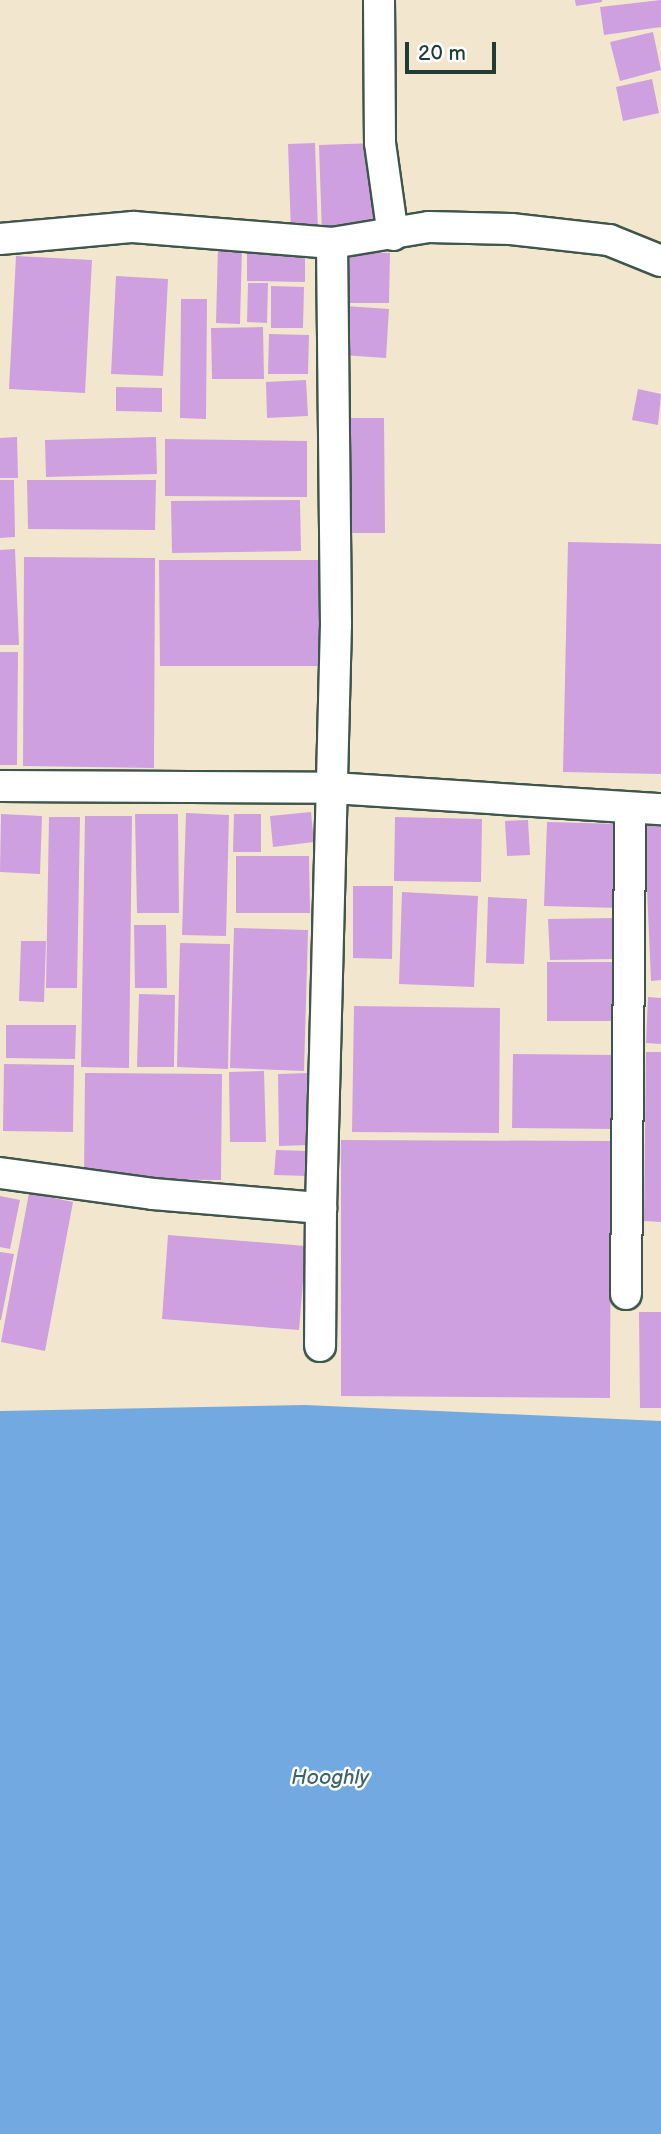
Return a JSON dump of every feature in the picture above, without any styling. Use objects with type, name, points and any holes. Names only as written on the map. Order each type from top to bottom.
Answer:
[{"type":"street","points":[[379,0],[380,143],[393,235]]},
{"type":"street","points":[[0,239],[133,227],[332,243],[429,227],[511,229],[608,240],[661,261]]},
{"type":"street","points":[[320,1346],[321,1208],[333,788],[332,243]]},
{"type":"street","points":[[0,786],[333,788],[630,810],[661,809]]},
{"type":"street","points":[[626,1294],[630,810]]},
{"type":"street","points":[[0,1173],[152,1194],[321,1208]]},
{"type":"water","name":"Hooghly","points":[[305,1405],[661,1421],[661,2134],[0,2134],[0,1411]]},
{"type":"building","points":[[575,0],[602,0],[602,2],[576,6]]},
{"type":"building","points":[[661,0],[661,27],[604,35],[600,7]]},
{"type":"building","points":[[653,32],[661,70],[620,81],[610,42]]},
{"type":"building","points":[[652,79],[659,113],[623,121],[616,87]]},
{"type":"building","points":[[315,143],[318,232],[291,233],[288,144]]},
{"type":"building","points":[[375,143],[377,232],[322,234],[319,145]]},
{"type":"building","points":[[218,247],[242,248],[240,324],[216,323]]},
{"type":"building","points":[[247,249],[305,250],[305,282],[247,281]]},
{"type":"building","points":[[337,252],[390,253],[389,303],[337,303]]},
{"type":"building","points":[[16,256],[92,260],[85,393],[9,389]]},
{"type":"building","points":[[116,276],[168,279],[163,376],[111,374]]},
{"type":"building","points":[[248,283],[268,283],[267,323],[247,322]]},
{"type":"building","points":[[271,286],[304,287],[303,328],[271,328]]},
{"type":"building","points":[[181,299],[207,299],[206,419],[180,418]]},
{"type":"building","points":[[345,306],[389,309],[386,358],[342,355]]},
{"type":"building","points":[[263,327],[264,379],[212,379],[211,328]]},
{"type":"building","points":[[269,334],[309,335],[308,374],[268,374]]},
{"type":"building","points":[[306,380],[308,416],[267,418],[266,382]]},
{"type":"building","points":[[116,387],[162,388],[162,412],[116,411]]},
{"type":"building","points":[[638,389],[661,394],[658,425],[632,420]]},
{"type":"building","points":[[332,418],[384,418],[385,533],[332,533]]},
{"type":"building","points":[[17,437],[18,478],[0,478],[0,438]]},
{"type":"building","points":[[156,437],[157,474],[46,477],[45,440]]},
{"type":"building","points":[[165,439],[307,441],[307,497],[165,496]]},
{"type":"building","points":[[0,480],[14,480],[15,537],[0,538]]},
{"type":"building","points":[[27,480],[156,480],[155,530],[28,529]]},
{"type":"building","points":[[300,500],[301,551],[172,553],[171,501]]},
{"type":"building","points":[[568,542],[661,544],[661,774],[563,772]]},
{"type":"building","points":[[15,549],[19,645],[0,645],[0,550]]},
{"type":"building","points":[[24,557],[155,558],[154,768],[23,766]]},
{"type":"building","points":[[159,560],[322,560],[322,666],[160,666]]},
{"type":"building","points":[[0,652],[18,652],[17,765],[0,765]]},
{"type":"building","points":[[311,812],[314,842],[273,847],[270,816]]},
{"type":"building","points":[[186,813],[229,815],[226,936],[182,935]]},
{"type":"building","points":[[1,814],[42,816],[40,874],[0,872]]},
{"type":"building","points":[[135,814],[178,814],[179,913],[137,913]]},
{"type":"building","points":[[234,814],[261,814],[261,852],[233,852]]},
{"type":"building","points":[[85,816],[132,816],[129,1068],[81,1067]]},
{"type":"building","points":[[49,817],[80,817],[77,988],[46,988]]},
{"type":"building","points":[[395,817],[482,819],[481,882],[394,881]]},
{"type":"building","points":[[644,819],[661,819],[661,980],[651,981]]},
{"type":"building","points":[[528,820],[530,855],[507,856],[505,821]]},
{"type":"building","points":[[547,822],[621,824],[619,908],[544,906]]},
{"type":"building","points":[[236,856],[309,856],[310,913],[236,913]]},
{"type":"building","points":[[353,886],[393,886],[392,959],[353,958]]},
{"type":"building","points":[[402,892],[478,896],[474,987],[399,984]]},
{"type":"building","points":[[488,897],[527,899],[524,964],[486,963]]},
{"type":"building","points":[[615,918],[616,959],[550,960],[548,919]]},
{"type":"building","points":[[134,925],[166,925],[167,988],[135,988]]},
{"type":"building","points":[[234,928],[308,930],[304,1071],[230,1068]]},
{"type":"building","points":[[21,941],[46,941],[44,1002],[19,1001]]},
{"type":"building","points":[[180,943],[230,944],[228,1069],[177,1067]]},
{"type":"building","points":[[547,962],[616,962],[616,1021],[547,1021]]},
{"type":"building","points":[[139,994],[175,995],[174,1067],[137,1067]]},
{"type":"building","points":[[648,997],[661,998],[661,1044],[646,1043]]},
{"type":"building","points":[[354,1006],[500,1008],[499,1133],[352,1132]]},
{"type":"building","points":[[6,1025],[76,1025],[75,1059],[6,1058]]},
{"type":"building","points":[[646,1052],[661,1052],[661,1222],[644,1221]]},
{"type":"building","points":[[513,1054],[616,1055],[615,1129],[512,1128]]},
{"type":"building","points":[[4,1064],[74,1065],[73,1132],[3,1131]]},
{"type":"building","points":[[264,1071],[266,1142],[230,1142],[229,1072]]},
{"type":"building","points":[[85,1073],[222,1074],[221,1180],[84,1179]]},
{"type":"building","points":[[308,1073],[309,1145],[279,1146],[278,1074]]},
{"type":"building","points":[[341,1140],[611,1141],[610,1398],[341,1396]]},
{"type":"building","points":[[276,1150],[308,1151],[308,1176],[274,1175]]},
{"type":"building","points":[[29,1193],[73,1202],[45,1351],[1,1342]]},
{"type":"building","points":[[0,1196],[20,1200],[10,1249],[0,1247]]},
{"type":"building","points":[[168,1235],[306,1246],[299,1330],[162,1319]]},
{"type":"building","points":[[0,1252],[14,1254],[1,1320],[0,1320]]},
{"type":"building","points":[[639,1312],[661,1312],[661,1408],[640,1408]]}]
